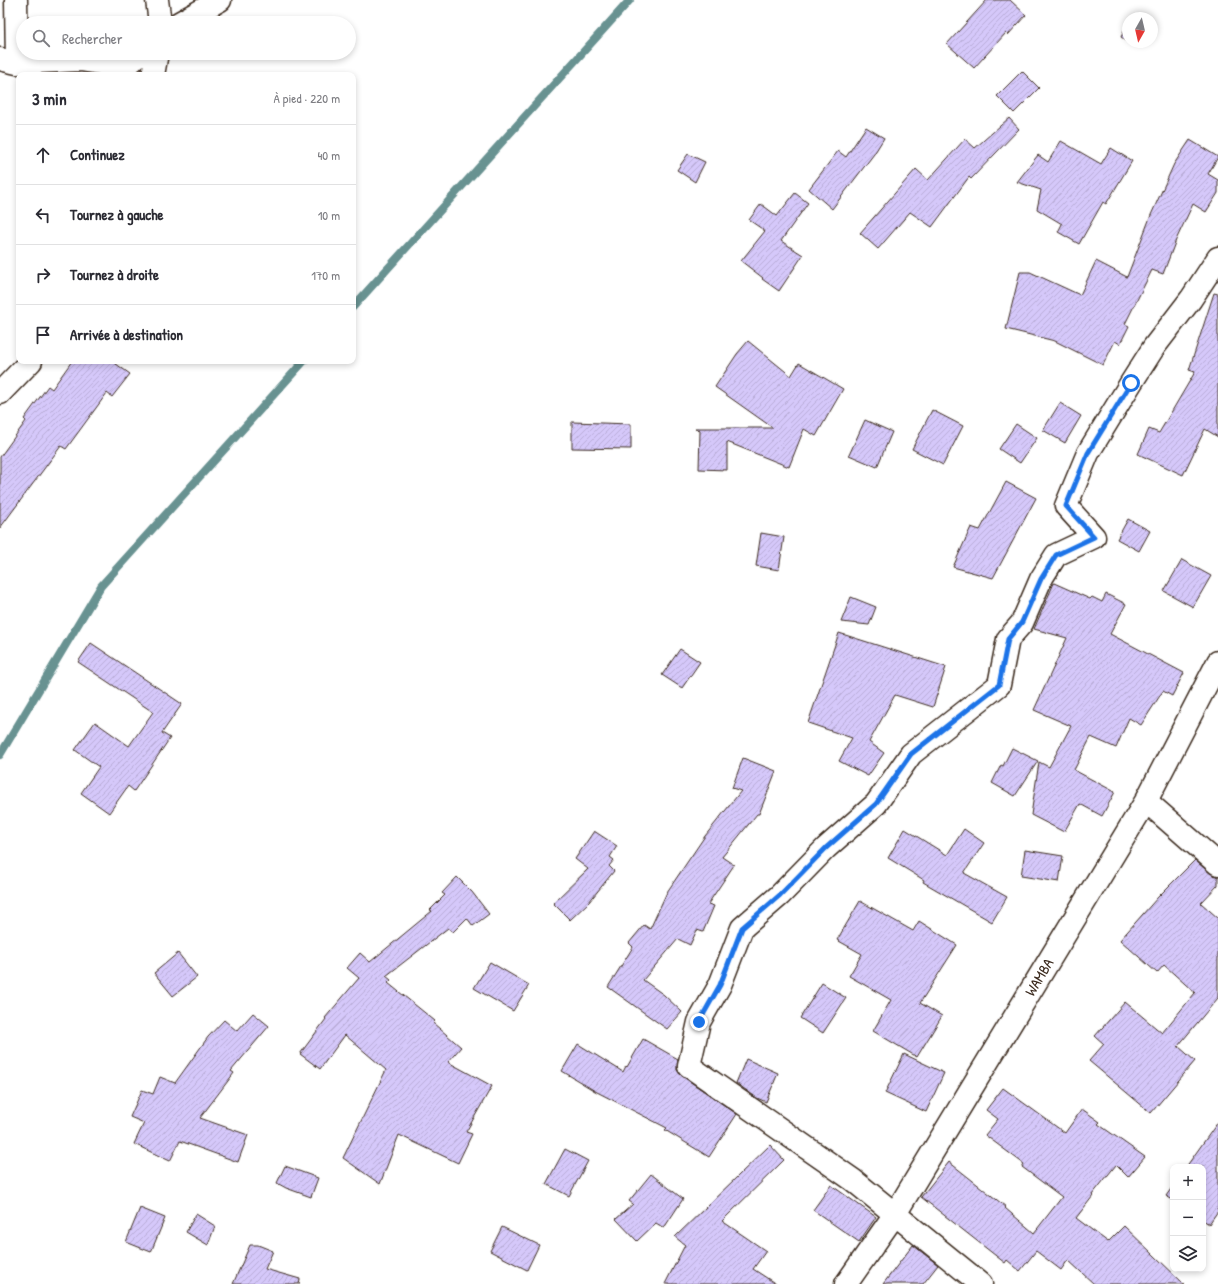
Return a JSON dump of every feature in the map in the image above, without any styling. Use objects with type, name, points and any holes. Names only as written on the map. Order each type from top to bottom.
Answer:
[{"type":"street","points":[[16,0],[8,61],[80,60],[106,64],[133,60]]},
{"type":"street","points":[[158,0],[159,16]]},
{"type":"street","points":[[191,16],[220,0]]},
{"type":"street","points":[[154,72],[156,60]]},
{"type":"street","points":[[981,1284],[853,1180],[689,1066],[699,1022],[720,985],[742,928],[780,895],[826,848],[876,804],[911,754],[999,685],[1008,639],[1022,622],[1041,579],[1056,555],[1094,537],[1066,506],[1088,453],[1154,347],[1191,299],[1218,258]]},
{"type":"street","points":[[0,393],[28,364]]},
{"type":"street","name":"WAMBA","points":[[846,1284],[895,1214],[1146,801],[1218,662]]},
{"type":"street","points":[[1146,801],[1218,864]]},
{"type":"building","points":[[987,0],[1010,0],[1026,15],[1008,35],[1006,33],[974,68],[947,44]]},
{"type":"building","points":[[1022,71],[1039,88],[1014,113],[997,96]]},
{"type":"building","points":[[1009,118],[1019,129],[971,179],[969,177],[932,227],[910,212],[878,249],[860,233],[916,169],[928,180],[965,139],[975,148]]},
{"type":"building","points":[[866,127],[884,138],[874,154],[832,209],[809,189],[838,151],[846,157]]},
{"type":"building","points":[[1190,140],[1218,157],[1208,174],[1218,180],[1218,193],[1206,212],[1193,204],[1176,240],[1163,274],[1152,270],[1125,324],[1129,326],[1120,344],[1115,341],[1103,365],[1055,341],[1006,329],[1020,272],[1030,272],[1080,295],[1096,261],[1127,277],[1151,215],[1174,164]]},
{"type":"building","points":[[1061,141],[1101,164],[1111,148],[1132,161],[1106,204],[1103,202],[1079,244],[1058,232],[1062,224],[1037,209],[1041,190],[1017,182],[1038,155],[1048,162]]},
{"type":"building","points":[[688,154],[705,162],[695,182],[677,170]]},
{"type":"building","points":[[795,193],[808,203],[781,241],[803,255],[779,291],[741,261],[765,231],[749,220],[761,204],[777,216]]},
{"type":"building","points":[[1214,293],[1218,294],[1218,437],[1205,429],[1183,475],[1138,454],[1149,429],[1159,433],[1195,372],[1189,370]]},
{"type":"building","points":[[748,341],[791,376],[799,363],[843,389],[816,436],[804,429],[789,467],[727,442],[727,470],[699,469],[700,431],[695,428],[773,428],[715,387],[737,354]]},
{"type":"building","points":[[70,364],[116,364],[130,374],[112,397],[107,393],[66,449],[61,446],[0,528],[0,457],[26,421],[24,419],[48,386],[52,389]]},
{"type":"building","points":[[1060,403],[1081,416],[1065,443],[1043,430]]},
{"type":"building","points":[[932,410],[963,426],[943,465],[912,449]]},
{"type":"building","points":[[865,420],[892,432],[877,467],[849,455]]},
{"type":"building","points":[[572,422],[631,424],[631,449],[572,448]]},
{"type":"building","points":[[1016,424],[1037,438],[1020,463],[999,449]]},
{"type":"building","points":[[1006,482],[1036,498],[993,578],[953,567],[971,527],[980,530]]},
{"type":"building","points":[[1128,519],[1150,531],[1139,551],[1117,539]]},
{"type":"building","points":[[761,533],[784,537],[779,570],[756,566]]},
{"type":"building","points":[[1182,560],[1211,576],[1193,607],[1164,591]]},
{"type":"building","points":[[1054,583],[1090,599],[1092,597],[1102,602],[1106,594],[1126,604],[1110,634],[1184,673],[1172,696],[1163,691],[1141,725],[1129,718],[1116,748],[1091,737],[1074,770],[1115,792],[1102,816],[1080,804],[1064,832],[1031,815],[1039,762],[1049,767],[1071,726],[1034,710],[1067,638],[1034,629]]},
{"type":"building","points":[[851,597],[876,607],[869,625],[841,622]]},
{"type":"building","points":[[839,633],[946,667],[933,707],[895,695],[869,742],[884,753],[868,776],[839,761],[852,738],[808,723]]},
{"type":"building","points":[[91,643],[182,704],[162,733],[170,738],[134,791],[128,786],[109,813],[81,793],[99,767],[75,750],[95,722],[129,746],[153,712],[78,662]]},
{"type":"building","points":[[680,649],[700,662],[682,688],[662,675]]},
{"type":"building","points":[[1012,748],[1038,761],[1015,796],[992,783]]},
{"type":"building","points":[[743,758],[776,771],[759,814],[757,814],[722,857],[734,865],[708,904],[714,906],[703,932],[697,930],[690,945],[678,939],[643,980],[664,995],[682,1012],[667,1029],[608,987],[633,947],[629,943],[644,925],[650,929],[667,892],[705,836],[741,791],[732,788]]},
{"type":"building","points":[[905,829],[947,855],[964,829],[984,843],[964,873],[1007,897],[992,922],[923,882],[924,880],[888,858]]},
{"type":"building","points":[[594,831],[617,846],[610,857],[614,860],[609,866],[614,871],[589,902],[570,920],[553,903],[588,869],[575,859]]},
{"type":"building","points":[[1025,850],[1063,856],[1059,882],[1021,876]]},
{"type":"building","points":[[1195,860],[1210,873],[1218,876],[1218,885],[1201,903],[1218,918],[1218,998],[1178,1046],[1195,1061],[1151,1113],[1089,1061],[1104,1044],[1095,1036],[1125,1002],[1162,1033],[1195,993],[1164,965],[1157,973],[1120,940],[1158,897]]},
{"type":"building","points":[[457,877],[472,892],[489,914],[473,926],[467,918],[453,932],[448,928],[386,976],[391,980],[388,983],[435,1021],[433,1023],[461,1047],[448,1062],[492,1086],[466,1132],[472,1134],[458,1163],[399,1135],[380,1184],[343,1158],[386,1070],[345,1035],[320,1069],[300,1054],[326,1019],[325,1018],[359,978],[347,968],[360,953],[370,962],[432,911],[430,910],[445,895],[442,893]]},
{"type":"building","points":[[860,901],[913,931],[919,921],[957,945],[920,1003],[942,1016],[917,1057],[873,1031],[891,1000],[849,976],[862,954],[837,940]]},
{"type":"building","points":[[178,953],[197,977],[173,996],[154,973]]},
{"type":"building","points":[[490,962],[529,985],[513,1011],[474,988]]},
{"type":"building","points":[[822,983],[846,998],[823,1033],[800,1018]]},
{"type":"building","points":[[253,1013],[269,1026],[231,1071],[234,1073],[200,1118],[248,1135],[238,1162],[180,1141],[170,1161],[134,1144],[144,1123],[130,1117],[142,1090],[153,1094],[160,1077],[175,1083],[208,1037],[224,1020],[237,1031]]},
{"type":"building","points":[[643,1039],[678,1059],[677,1070],[682,1076],[737,1114],[709,1157],[665,1130],[667,1128],[595,1091],[562,1071],[578,1044],[623,1072]]},
{"type":"building","points":[[904,1054],[944,1073],[926,1112],[885,1093]]},
{"type":"building","points":[[746,1059],[778,1073],[766,1102],[757,1098],[736,1083]]},
{"type":"building","points":[[1003,1088],[1065,1133],[1082,1109],[1100,1122],[1098,1124],[1145,1157],[1128,1177],[1116,1165],[1076,1218],[1108,1242],[1124,1226],[1184,1284],[1094,1284],[1068,1260],[1061,1270],[1036,1251],[1020,1271],[1007,1260],[1005,1263],[921,1197],[949,1162],[1006,1207],[1005,1208],[1034,1233],[1062,1197],[1022,1167],[1024,1164],[985,1135],[998,1119],[986,1110]]},
{"type":"building","points":[[1218,1122],[1218,1211],[1209,1224],[1206,1222],[1206,1164],[1188,1164]]},
{"type":"building","points":[[770,1145],[784,1160],[722,1221],[766,1251],[753,1269],[776,1284],[665,1284],[685,1245],[675,1237]]},
{"type":"building","points":[[565,1149],[588,1161],[569,1196],[546,1184]]},
{"type":"building","points":[[285,1166],[318,1178],[311,1197],[277,1183]]},
{"type":"building","points":[[651,1174],[683,1199],[664,1228],[656,1223],[637,1241],[616,1219],[633,1204],[629,1201]]},
{"type":"building","points":[[831,1185],[876,1217],[859,1242],[813,1210]]},
{"type":"building","points":[[1170,1190],[1170,1198],[1166,1196]]},
{"type":"building","points":[[140,1208],[165,1218],[151,1252],[126,1242]]},
{"type":"building","points":[[196,1214],[215,1226],[208,1245],[186,1232]]},
{"type":"building","points":[[502,1227],[539,1245],[527,1270],[490,1251]]},
{"type":"building","points":[[250,1245],[258,1245],[273,1251],[265,1269],[300,1279],[299,1284],[233,1284]]},
{"type":"building","points":[[913,1245],[938,1265],[923,1284],[883,1284]]},
{"type":"waterway","points":[[356,304],[630,0]]},
{"type":"waterway","points":[[0,755],[101,586],[301,364]]},
{"type":"route","points":[[699,1022],[720,985],[742,928],[780,895],[826,848],[876,804],[911,754],[999,685],[1008,639],[1022,622],[1041,579],[1056,555],[1094,537],[1066,506],[1088,453],[1131,383]]}]
